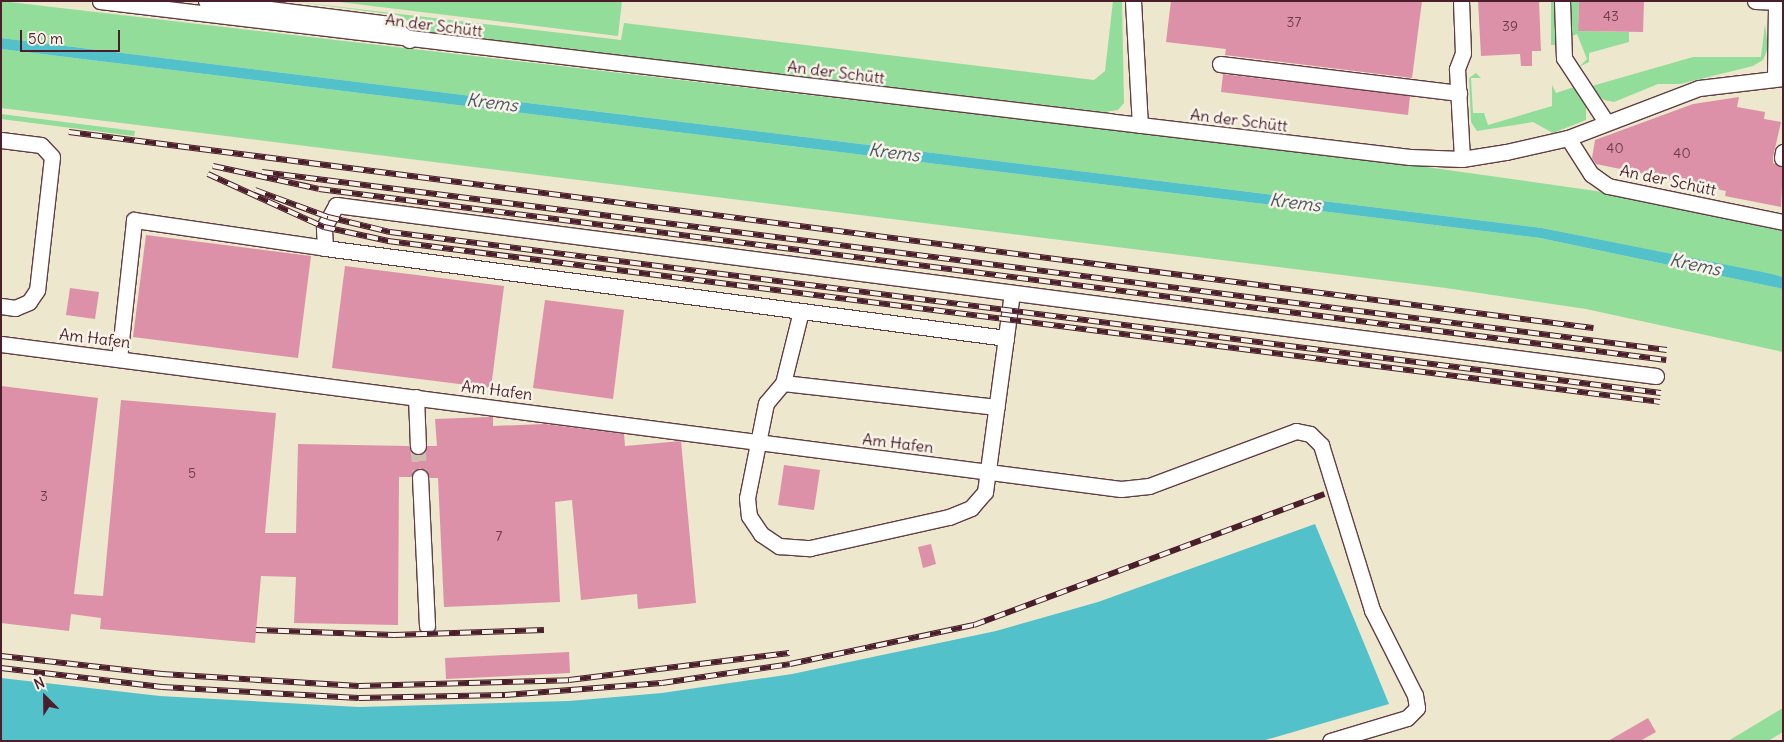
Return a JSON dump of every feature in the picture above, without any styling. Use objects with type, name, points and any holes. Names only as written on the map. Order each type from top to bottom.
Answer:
[{"type":"street","name":"An der Schütt","points":[[100,1],[410,40],[1384,155],[1462,159],[1568,138],[1698,88],[1779,78]]},
{"type":"street","points":[[206,1],[390,24],[410,40]]},
{"type":"street","points":[[1132,1],[1140,125]]},
{"type":"street","points":[[1461,1],[1459,93],[1462,159]]},
{"type":"street","points":[[1562,1],[1564,58],[1606,122]]},
{"type":"street","points":[[1755,1],[1780,3],[1779,78]]},
{"type":"street","points":[[1220,64],[1459,93]]},
{"type":"street","name":"An der Schütt","points":[[1568,138],[1591,174],[1608,186],[1783,222]]},
{"type":"street","points":[[1,306],[15,308],[29,302],[38,290],[52,157],[41,145],[2,143]]},
{"type":"street","points":[[325,248],[324,227],[336,205],[1656,376]]},
{"type":"street","points":[[119,359],[134,220],[325,248],[1006,338]]},
{"type":"street","points":[[801,311],[783,383],[766,403],[755,442],[747,498],[749,516],[760,534],[779,546],[810,548],[949,517],[971,508],[985,492],[1012,293]]},
{"type":"street","name":"Am Hafen","points":[[1,344],[988,472],[1136,489],[1296,431],[1310,434],[1321,445],[1372,610],[1415,695],[1417,708],[1407,718],[1330,741]]},
{"type":"street","points":[[783,383],[996,407]]},
{"type":"street","points":[[416,397],[418,446]]},
{"type":"street","points":[[420,477],[427,626]]},
{"type":"green space","points":[[1,1],[1419,166],[1603,192],[1783,231],[1783,277],[1542,228],[1,38]]},
{"type":"green space","points":[[290,1],[621,40],[624,23],[1094,80],[1105,71],[1113,1],[1122,1],[1124,103],[1118,110],[1104,112],[434,35],[397,15]]},
{"type":"green space","points":[[331,1],[622,1],[618,36]]},
{"type":"green space","points":[[1551,1],[1557,1],[1557,45],[1551,45]]},
{"type":"green space","points":[[1567,1],[1579,1],[1578,31],[1629,32],[1629,42],[1589,53],[1589,62],[1579,67],[1587,59],[1577,34],[1567,38]]},
{"type":"green space","points":[[1765,24],[1768,48],[1763,60],[1753,66],[1680,84],[1658,84],[1614,102],[1604,100],[1592,90],[1592,86],[1693,57],[1761,57]]},
{"type":"green space","points":[[1,49],[1540,238],[1783,289],[1783,352],[1586,309],[1446,288],[1,108]]},
{"type":"green space","points":[[1476,73],[1481,78],[1471,78],[1473,113],[1484,113],[1488,125],[1552,106],[1552,85],[1556,93],[1574,87],[1586,105],[1586,120],[1553,133],[1533,122],[1477,131],[1471,122],[1469,78]]},
{"type":"green space","points":[[1,114],[135,131],[134,136],[1,119]]},
{"type":"green space","points":[[1783,708],[1783,732],[1768,741],[1728,741]]},
{"type":"water","name":"Krems","points":[[1,38],[1542,228],[1783,277],[1783,289],[1540,238],[1,49]]},
{"type":"water","points":[[1315,524],[1389,704],[1262,741],[1,741],[1,678],[160,696],[359,707],[569,701],[662,693],[792,674],[996,631],[1098,602]]},
{"type":"building","points":[[1171,1],[1422,1],[1412,78],[1225,55],[1226,49],[1166,42]]},
{"type":"building","points":[[1478,1],[1539,1],[1541,51],[1532,51],[1532,66],[1521,66],[1520,54],[1481,56]]},
{"type":"building","points":[[1579,1],[1644,1],[1643,32],[1578,31]]},
{"type":"building","points":[[1223,74],[1410,96],[1408,115],[1221,92]]},
{"type":"building","points":[[1739,97],[1737,107],[1765,112],[1764,119],[1781,122],[1773,163],[1783,167],[1781,207],[1725,196],[1726,191],[1596,164],[1592,158],[1595,140],[1693,104]]},
{"type":"building","points":[[146,235],[311,256],[298,358],[133,337]]},
{"type":"building","points":[[345,266],[504,286],[491,388],[332,368]]},
{"type":"building","points":[[70,288],[99,292],[95,319],[66,315]]},
{"type":"building","points":[[545,300],[624,310],[613,399],[533,388]]},
{"type":"building","points":[[1,386],[98,398],[74,594],[103,596],[121,400],[276,413],[265,533],[296,533],[298,444],[409,446],[419,455],[427,446],[437,446],[435,419],[489,417],[493,417],[493,426],[545,424],[624,434],[625,446],[681,441],[696,603],[638,609],[637,594],[581,600],[572,500],[555,502],[560,602],[444,607],[438,478],[429,478],[420,468],[411,477],[399,477],[398,625],[294,623],[296,577],[261,576],[255,643],[100,629],[101,618],[71,614],[69,631],[1,623]]},
{"type":"building","points":[[784,465],[820,470],[814,510],[778,505]]},
{"type":"building","points":[[931,544],[936,564],[923,568],[918,547]]},
{"type":"building","points":[[569,652],[570,673],[446,679],[445,658]]},
{"type":"building","points":[[1648,718],[1656,732],[1640,741],[1608,741]]},
{"type":"tunnel","points":[[418,446],[420,477]]},
{"type":"railway","points":[[69,132],[1593,328]]},
{"type":"railway","points":[[213,166],[319,189],[1666,360]]},
{"type":"railway","points":[[262,172],[1667,350]]},
{"type":"railway","points":[[208,174],[324,227],[388,241],[1660,402]]},
{"type":"railway","points":[[255,190],[328,217],[390,232],[1661,393]]},
{"type":"railway","points":[[1,668],[162,687],[359,698],[505,695],[662,683],[790,664],[974,625],[1324,494]]},
{"type":"railway","points":[[256,630],[394,635],[544,630]]},
{"type":"railway","points":[[1,656],[162,674],[359,686],[569,680],[789,653]]}]
